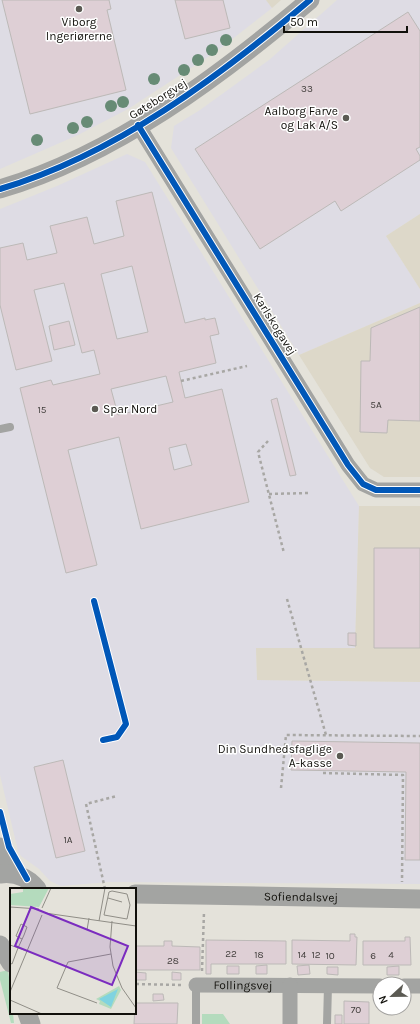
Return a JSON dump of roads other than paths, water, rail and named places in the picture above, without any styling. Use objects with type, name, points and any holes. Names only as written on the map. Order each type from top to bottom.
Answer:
[{"type":"street","name":"Gøteborgvej","points":[[0,188],[27,181],[82,157],[178,101],[238,59],[310,0]]},
{"type":"street","name":"Karlskogavej","points":[[138,125],[348,465],[358,478],[363,484],[376,490],[420,490]]},
{"type":"street","points":[[0,847],[5,874],[27,879],[36,888]]},
{"type":"street","name":"Sofiendalsvej","points":[[136,894],[411,899]]},
{"type":"street","name":"Sofiendalsvej","points":[[136,902],[183,896]]},
{"type":"street","points":[[0,944],[10,961]]},
{"type":"street","name":"Follingsvej","points":[[199,985],[372,986]]},
{"type":"street","name":"Follingsvej","points":[[290,985],[290,1024]]},
{"type":"street","points":[[27,1014],[31,1024]]},
{"type":"street","points":[[37,1014],[38,1024]]},
{"type":"lane","points":[[0,429],[10,427]]},
{"type":"lane","points":[[196,1024],[199,985]]},
{"type":"lane","points":[[327,1024],[328,986]]},
{"type":"place","name":"Viborg Ingeriørerne","points":[[79,9]]},
{"type":"place","name":"Aalborg Farve og Lak A/S","points":[[346,118]]},
{"type":"place","name":"Spar Nord","points":[[95,409]]},
{"type":"place","name":"Din Sundhedsfaglige A-kasse","points":[[340,756]]}]
